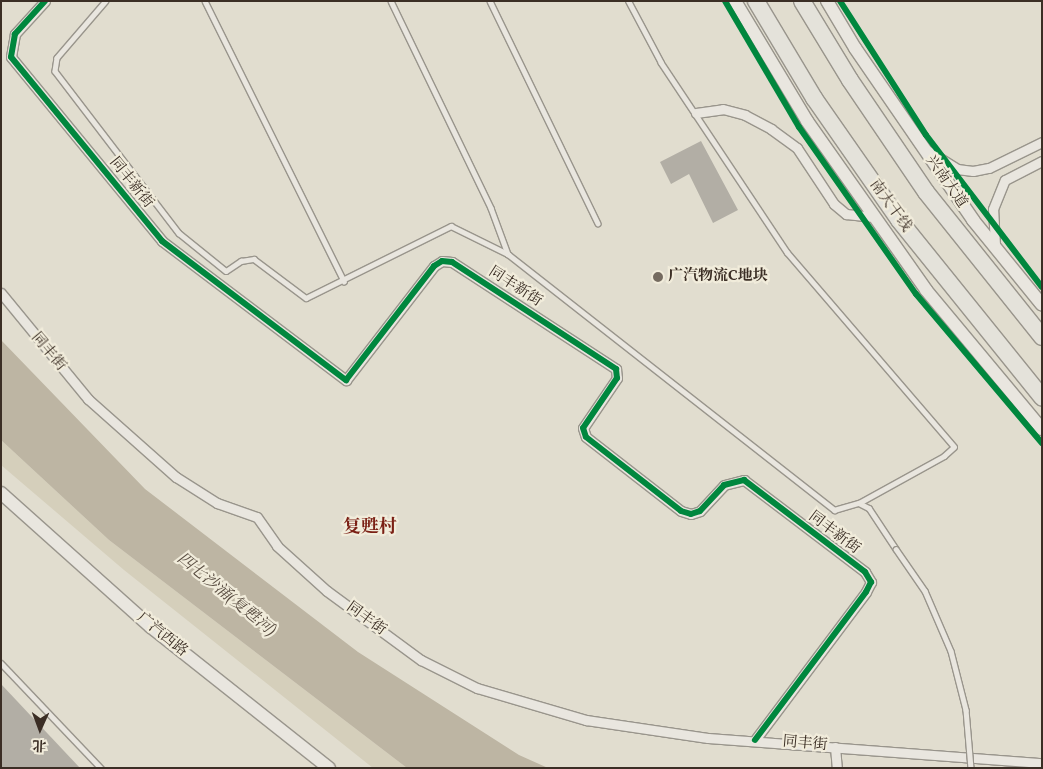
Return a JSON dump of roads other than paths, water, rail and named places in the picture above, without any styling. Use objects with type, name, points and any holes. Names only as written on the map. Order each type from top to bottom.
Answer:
[{"type":"highway","name":"南大干线","points":[[756,1],[814,98],[899,220],[1042,397]]},
{"type":"highway","points":[[802,1],[850,80],[926,192],[1042,337]]},
{"type":"main road","points":[[735,1],[807,121],[874,217],[963,338],[1042,429]]},
{"type":"main road","name":"兴南大道","points":[[827,1],[920,144],[995,248],[1042,305]]},
{"type":"main road","name":"广汽西路","points":[[1,493],[152,627],[329,768]]},
{"type":"street","name":"同丰新街","points":[[45,1],[15,34],[11,58],[162,241],[346,380],[434,266],[442,261],[452,262],[616,369],[617,378],[583,428],[586,437],[681,511],[691,514],[700,511],[724,485],[744,480],[865,572],[871,582],[866,592],[755,740]]},
{"type":"street","points":[[696,113],[723,109],[745,115],[771,129],[797,148],[834,204],[846,214],[874,217]]},
{"type":"street","points":[[920,144],[957,169],[973,171],[989,168],[1042,142]]},
{"type":"street","points":[[995,248],[993,209],[1006,180],[1042,161]]},
{"type":"street","name":"同丰街","points":[[1,293],[88,399],[176,477],[217,503],[256,517],[277,546],[327,591],[421,660],[477,688],[586,720],[708,738],[755,740],[1042,763]]},
{"type":"street","points":[[835,747],[837,768]]},
{"type":"lane","points":[[106,1],[57,58],[55,71],[179,233],[226,270],[241,261],[254,259],[306,298],[451,226],[508,254],[834,510],[859,503],[944,456],[954,447],[787,253],[720,156],[696,113],[661,63],[628,1]]},
{"type":"lane","points":[[205,1],[344,280]]},
{"type":"lane","points":[[391,1],[491,208],[508,254]]},
{"type":"lane","points":[[490,1],[598,224]]},
{"type":"lane","points":[[859,503],[869,508],[925,592],[951,651],[966,710],[971,768]]},
{"type":"lane","points":[[1,663],[101,768]]},
{"type":"water","name":"四七沙涌(复甦河)","points":[[1,340],[145,489],[358,652],[519,755],[548,768],[407,768],[109,540],[1,440]]},
{"type":"place","name":"广汽物流C地块","points":[[658,277]]},
{"type":"district","name":"复甦村","points":[[370,528]]}]
